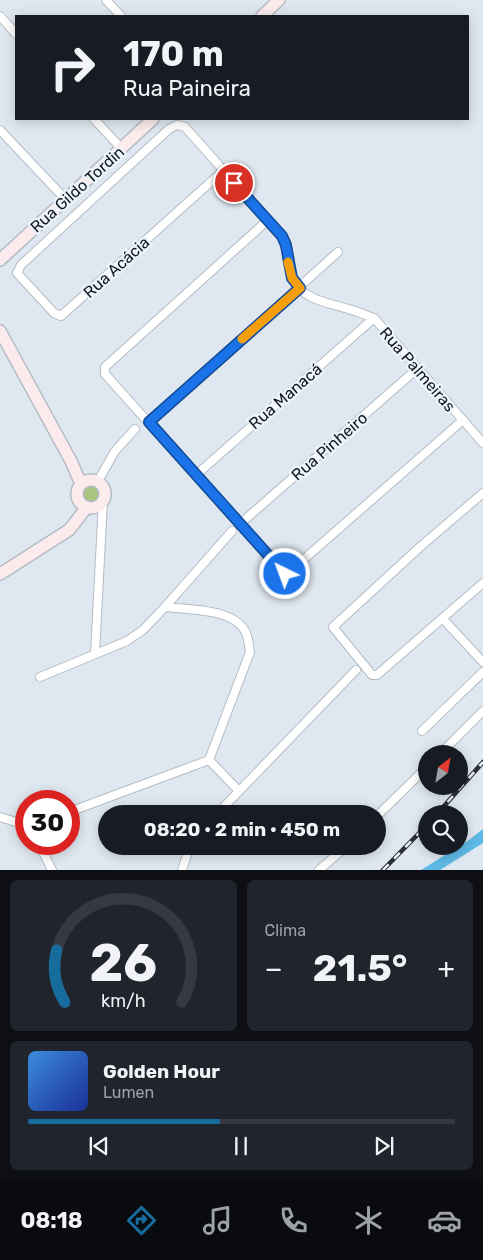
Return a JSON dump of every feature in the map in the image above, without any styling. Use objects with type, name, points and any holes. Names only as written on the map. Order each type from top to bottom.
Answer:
[{"type":"main road","points":[[263,15],[279,0]]},
{"type":"main road","name":"Rua Gildo Tordin","points":[[0,260],[152,120]]},
{"type":"main road","points":[[0,331],[71,461],[81,484]]},
{"type":"main road","points":[[89,479],[98,481],[104,488],[105,497],[103,501],[96,507],[87,507],[79,502],[77,497],[78,488],[81,484],[89,479]]},
{"type":"main road","points":[[0,574],[69,530],[87,507]]},
{"type":"street","points":[[106,0],[120,15]]},
{"type":"street","points":[[0,16],[15,33]]},
{"type":"street","points":[[95,120],[122,149]]},
{"type":"street","name":"Rua Acácia","points":[[177,125],[185,127],[223,171],[61,316],[54,313],[17,273],[21,265],[169,129],[177,125]]},
{"type":"street","points":[[0,130],[66,200]]},
{"type":"street","points":[[223,171],[282,236],[286,245],[292,278],[300,288]]},
{"type":"street","points":[[268,220],[105,367],[105,374],[285,574],[462,420]]},
{"type":"street","points":[[149,422],[338,252]]},
{"type":"street","name":"Rua Palmeiras","points":[[300,288],[314,300],[374,318],[483,443]]},
{"type":"street","name":"Rua Manacá","points":[[196,474],[374,318]]},
{"type":"street","name":"Rua Pinheiro","points":[[240,524],[418,368]]},
{"type":"street","points":[[98,481],[115,451],[135,429]]},
{"type":"street","points":[[483,493],[420,547],[333,627],[375,676],[483,583]]},
{"type":"street","points":[[95,654],[103,501]]},
{"type":"street","points":[[40,677],[127,640],[143,630],[166,607],[232,531]]},
{"type":"street","points":[[80,808],[209,760],[250,652],[247,635],[239,624],[227,615],[166,607]]},
{"type":"street","points":[[443,619],[480,659]]},
{"type":"street","points":[[480,659],[483,648]]},
{"type":"street","points":[[226,805],[356,670]]},
{"type":"street","points":[[422,731],[483,672]]},
{"type":"street","points":[[449,745],[483,711]]},
{"type":"street","points":[[209,760],[239,791]]},
{"type":"street","points":[[386,807],[418,776]]},
{"type":"street","points":[[0,816],[15,821]]},
{"type":"street","points":[[44,855],[52,870]]},
{"type":"street","points":[[182,870],[187,855]]},
{"type":"street","points":[[319,870],[336,855]]},
{"type":"green space","points":[[92,485],[99,488],[102,495],[99,502],[92,505],[85,502],[82,495],[85,488]]},
{"type":"water","points":[[483,829],[483,843],[468,852],[469,840]]},
{"type":"water","points":[[445,855],[464,855],[440,870],[421,870]]},
{"type":"railway","points":[[445,805],[483,762]]},
{"type":"railway","points":[[383,870],[418,834]]},
{"type":"slow traffic","points":[[242,339],[300,288],[292,278],[288,262]]},
{"type":"route","points":[[234,183],[282,236],[286,245],[292,278],[300,288],[149,422],[285,574]]}]
